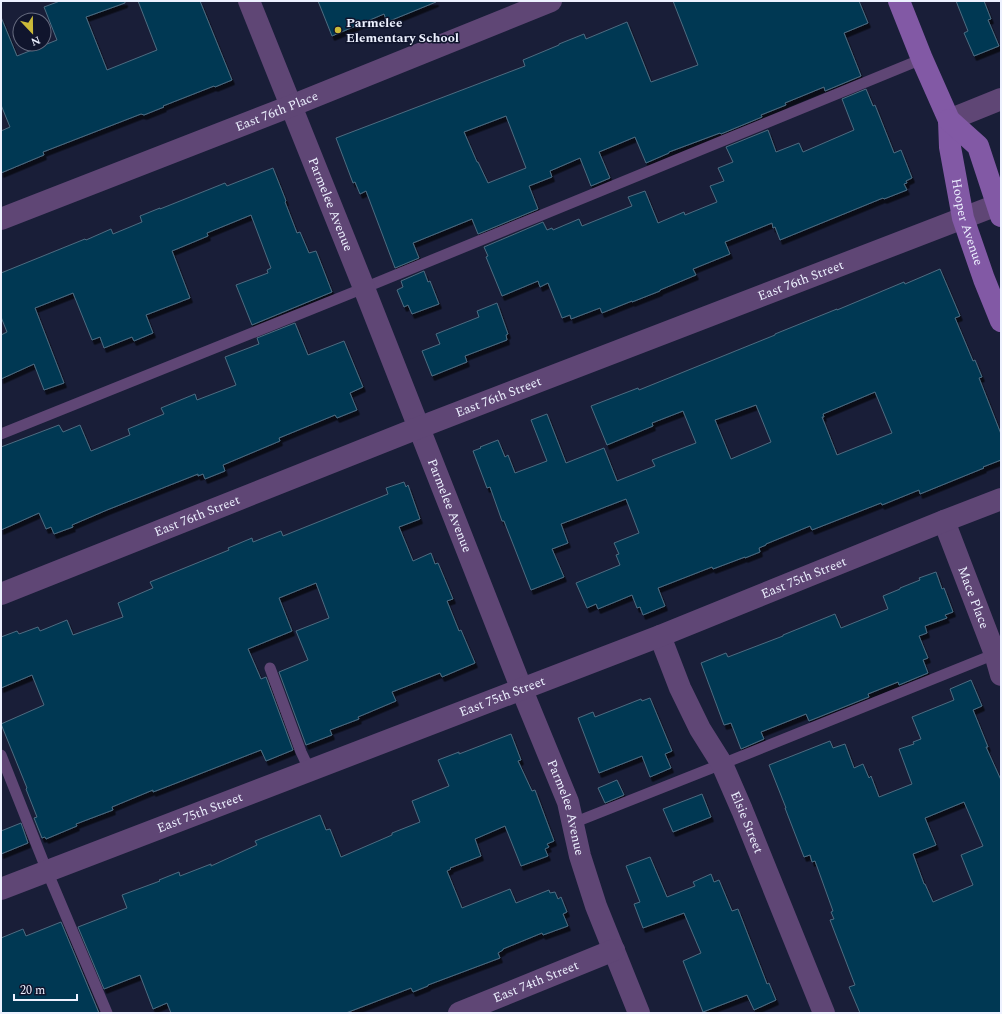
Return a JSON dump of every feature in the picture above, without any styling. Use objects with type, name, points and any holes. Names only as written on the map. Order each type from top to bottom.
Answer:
[{"type":"street","name":"Parmelee Avenue","points":[[249,1],[522,690],[568,802],[583,863],[596,906],[639,1013]]},
{"type":"street","name":"East 76th Place","points":[[1,219],[291,106],[551,1]]},
{"type":"street","name":"Hooper Avenue","points":[[900,1],[922,59],[949,120],[950,147],[964,218],[984,279],[1001,321]]},
{"type":"street","points":[[949,120],[1001,99]]},
{"type":"street","name":"Hooper Avenue","points":[[949,120],[978,146],[999,211]]},
{"type":"street","name":"East 76th Street","points":[[1,594],[418,428],[964,218],[999,211]]},
{"type":"street","name":"East 75th Street","points":[[1,889],[522,690],[1001,499]]},
{"type":"street","name":"Mace Place","points":[[944,521],[995,654],[1001,675]]},
{"type":"street","name":"Elsie Street","points":[[660,636],[680,688],[700,729],[722,764],[824,1013]]},
{"type":"street","name":"East 74th Street","points":[[458,1013],[614,950]]},
{"type":"lane","points":[[1,434],[364,288],[922,59]]},
{"type":"lane","points":[[573,823],[995,654]]},
{"type":"lane","points":[[270,668],[301,752],[310,771]]},
{"type":"lane","points":[[1,755],[47,871],[107,1013]]},
{"type":"building","points":[[60,1],[125,1],[125,3],[86,17],[107,70],[157,50],[138,1],[200,1],[232,80],[163,106],[164,107],[144,115],[141,114],[43,152],[44,155],[1,173],[1,131],[10,127],[1,105],[1,17],[12,44],[12,52],[15,52],[17,56],[27,52],[52,52],[52,42],[57,40],[52,27],[52,12],[46,12],[44,7]]},
{"type":"building","points":[[318,1],[436,2],[387,22],[384,14],[332,36]]},
{"type":"building","points":[[673,1],[859,1],[868,23],[844,33],[861,76],[825,91],[824,87],[785,103],[786,105],[761,115],[762,117],[721,134],[720,133],[669,152],[646,163],[635,137],[599,152],[610,178],[591,186],[580,158],[550,171],[552,177],[529,186],[538,209],[478,234],[472,219],[413,243],[419,258],[395,268],[366,191],[360,194],[355,182],[353,183],[336,138],[525,66],[523,60],[584,34],[586,39],[627,22],[651,82],[698,65]],"holes":[[[506,116],[526,168],[488,183],[464,132]]]},
{"type":"building","points":[[956,1],[984,1],[991,19],[988,20],[999,46],[974,56],[964,33],[968,31]]},
{"type":"building","points":[[866,89],[873,106],[875,105],[894,153],[901,150],[912,178],[904,184],[907,190],[884,199],[883,198],[780,240],[775,227],[773,228],[772,223],[725,242],[730,254],[693,269],[696,275],[660,291],[602,313],[600,308],[571,319],[570,315],[562,318],[548,283],[540,287],[538,281],[502,296],[486,257],[488,256],[484,247],[543,222],[547,230],[552,228],[553,230],[579,219],[582,226],[632,206],[628,197],[645,191],[658,223],[684,212],[685,215],[717,202],[710,186],[724,181],[718,168],[733,162],[726,147],[768,130],[776,152],[799,143],[803,152],[854,130],[842,99]]},
{"type":"building","points":[[273,168],[297,233],[300,232],[309,253],[316,251],[332,292],[252,325],[236,285],[268,273],[267,270],[271,268],[251,215],[207,233],[208,236],[172,251],[190,298],[146,315],[153,333],[134,341],[132,337],[104,348],[100,337],[92,340],[73,293],[35,308],[64,383],[44,390],[34,364],[1,379],[1,335],[7,332],[1,317],[1,273],[111,229],[113,234],[142,222],[140,216],[225,183],[227,186]]},
{"type":"building","points":[[940,269],[960,316],[955,318],[973,361],[975,360],[982,377],[979,378],[1001,434],[1001,460],[920,494],[919,490],[812,530],[810,526],[766,544],[759,548],[760,552],[713,569],[712,567],[658,588],[665,606],[643,615],[640,607],[637,608],[632,595],[598,609],[596,604],[587,608],[576,583],[620,565],[616,555],[619,554],[614,543],[639,533],[626,499],[561,524],[568,543],[552,549],[564,577],[531,590],[504,521],[502,521],[490,487],[487,488],[473,451],[498,440],[505,457],[508,455],[515,473],[547,461],[531,420],[547,414],[566,463],[604,448],[617,481],[655,466],[652,460],[696,443],[683,411],[652,423],[653,426],[607,445],[591,406],[638,388],[639,390],[904,282],[905,284]],"holes":[[[875,392],[892,433],[837,455],[822,417],[824,417],[823,414]],[[756,405],[771,442],[731,459],[715,420]]]},
{"type":"building","points":[[424,271],[428,282],[430,281],[439,304],[412,314],[408,305],[404,307],[397,290],[403,287],[401,281]]},
{"type":"building","points":[[497,303],[508,334],[506,335],[507,340],[465,356],[467,362],[432,376],[422,351],[440,344],[436,334],[479,317],[477,311]]},
{"type":"building","points":[[295,323],[308,355],[344,341],[363,387],[350,393],[357,410],[337,418],[335,415],[279,438],[280,441],[223,465],[225,471],[205,479],[203,474],[198,476],[198,474],[107,510],[72,525],[73,527],[54,534],[51,527],[46,529],[39,513],[1,530],[1,447],[59,425],[63,432],[80,425],[91,451],[130,435],[128,429],[164,414],[161,408],[195,394],[197,400],[236,385],[225,357],[259,344],[257,338]]},
{"type":"building","points":[[404,482],[406,487],[408,485],[420,519],[399,527],[413,561],[431,553],[435,564],[438,563],[453,599],[447,601],[459,631],[461,630],[475,663],[442,677],[440,673],[392,692],[396,701],[358,717],[359,719],[330,730],[332,735],[306,745],[279,672],[308,660],[296,631],[329,618],[316,583],[279,598],[292,631],[248,649],[261,679],[266,677],[293,750],[266,761],[261,750],[153,792],[153,790],[112,807],[113,810],[76,824],[77,826],[46,839],[45,837],[42,838],[34,818],[37,817],[26,789],[27,788],[1,724],[44,705],[32,675],[1,688],[1,637],[17,631],[19,634],[38,627],[40,631],[67,620],[73,635],[123,617],[118,603],[153,588],[150,582],[229,550],[228,548],[252,538],[253,542],[281,531],[283,536],[388,494],[386,488]]},
{"type":"building","points":[[936,572],[953,612],[945,615],[947,618],[925,626],[927,633],[919,636],[928,658],[923,660],[928,673],[899,685],[898,682],[868,694],[869,697],[809,721],[806,714],[761,732],[764,739],[741,749],[731,723],[724,725],[701,663],[726,653],[728,657],[835,614],[841,628],[888,609],[883,596],[920,580],[919,578]]},
{"type":"building","points":[[971,680],[982,706],[973,710],[988,747],[986,747],[1001,780],[1001,1013],[860,1013],[849,987],[855,985],[830,920],[834,919],[831,912],[833,911],[815,861],[812,862],[810,855],[804,857],[769,765],[830,741],[833,748],[845,744],[854,768],[863,764],[869,778],[871,776],[879,797],[912,784],[899,749],[914,744],[913,742],[921,739],[912,717],[954,700],[950,689]],"holes":[[[964,802],[983,846],[961,855],[973,885],[933,902],[924,884],[913,854],[936,845],[925,818]]]},
{"type":"building","points":[[650,698],[672,751],[665,754],[671,768],[650,777],[642,756],[599,773],[578,718],[593,712],[595,717],[641,699],[642,701]]},
{"type":"building","points":[[511,734],[521,760],[518,761],[532,791],[535,790],[554,841],[547,844],[549,847],[545,849],[548,856],[521,866],[505,826],[475,839],[481,856],[450,868],[451,869],[447,871],[462,908],[510,889],[516,903],[549,890],[550,893],[555,892],[558,899],[561,897],[567,912],[563,914],[568,926],[543,935],[542,933],[503,949],[498,953],[500,958],[413,992],[411,988],[346,1013],[171,1013],[167,1003],[153,1009],[140,975],[104,989],[78,927],[127,908],[122,895],[160,881],[159,880],[179,872],[180,876],[211,864],[211,866],[257,845],[255,841],[320,815],[326,830],[330,829],[341,857],[392,835],[392,833],[420,822],[412,801],[449,786],[438,760],[459,752],[459,754]]},
{"type":"building","points":[[617,780],[624,795],[605,803],[598,788]]},
{"type":"building","points":[[702,794],[711,817],[673,832],[663,809]]},
{"type":"building","points":[[21,823],[28,843],[1,854],[1,831]]},
{"type":"building","points":[[650,857],[667,897],[695,886],[693,882],[711,874],[714,882],[719,880],[732,911],[738,909],[767,984],[769,983],[776,1000],[754,1010],[747,995],[703,1012],[683,961],[701,953],[684,913],[643,928],[634,904],[640,902],[626,866]]},
{"type":"building","points":[[61,922],[99,1013],[1,1013],[1,938],[23,929],[26,936]]},
{"type":"place","name":"Parmelee Elementary School","points":[[338,30]]}]
